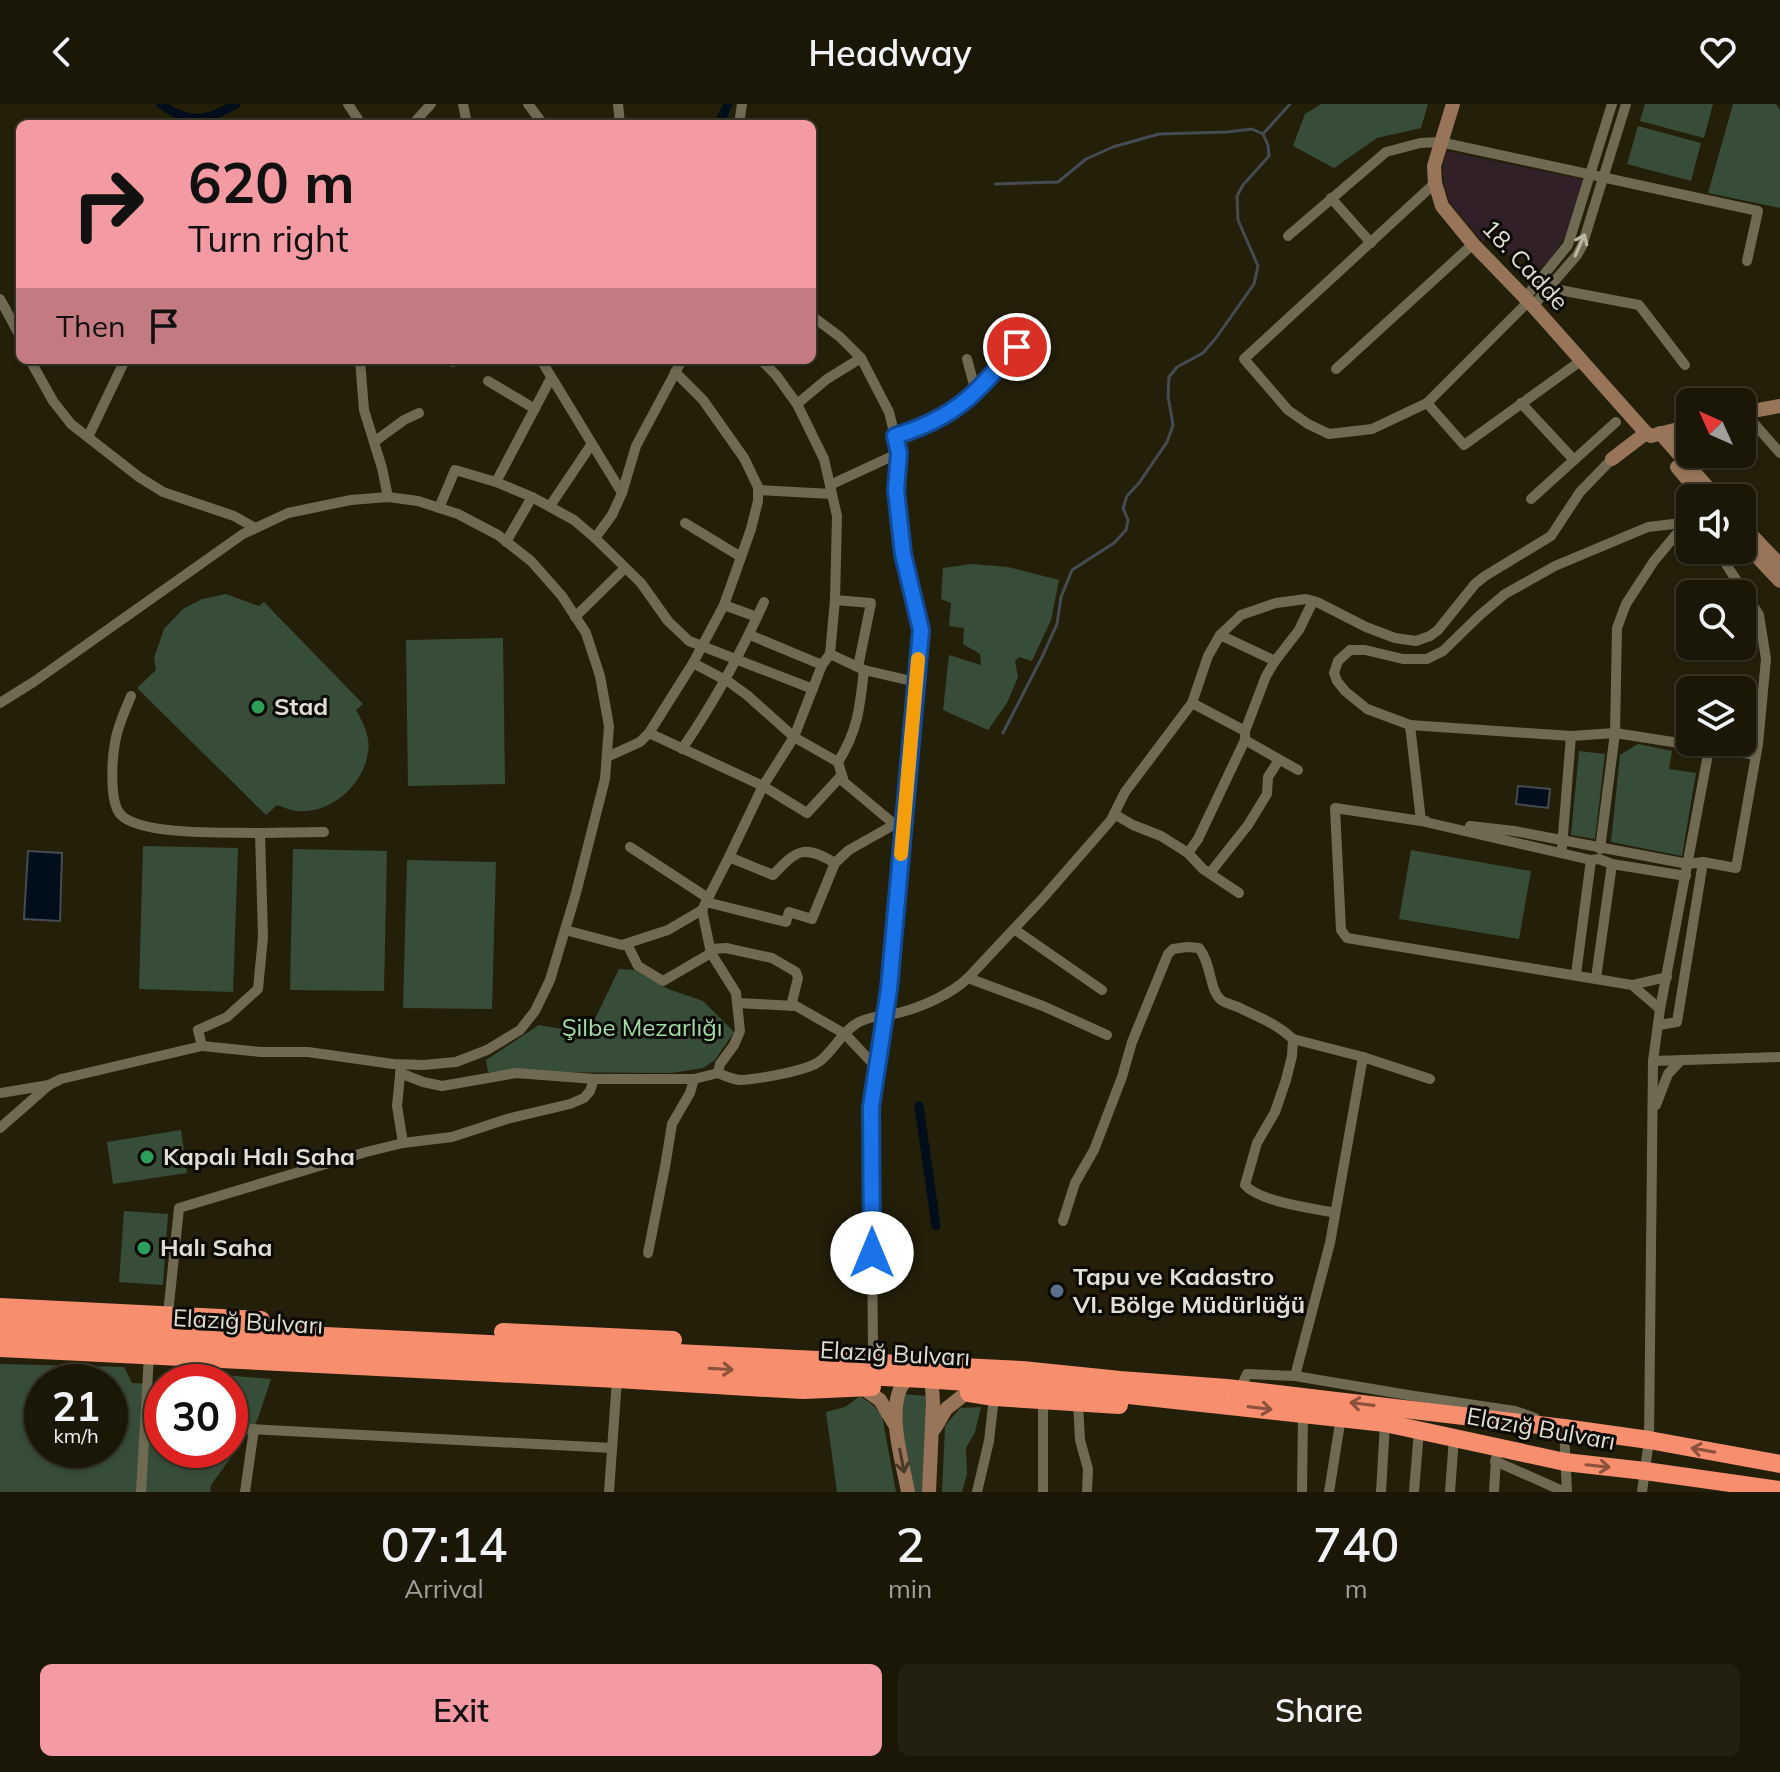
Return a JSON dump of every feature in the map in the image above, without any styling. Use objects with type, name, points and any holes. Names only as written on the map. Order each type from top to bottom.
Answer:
[{"type":"highway","points":[[0,1307],[968,1357],[1155,1374],[1201,1394]]},
{"type":"highway","name":"Elazığ Bulvarı","points":[[0,1320],[633,1350],[928,1377],[973,1388],[1201,1394],[1240,1389],[1564,1428],[1780,1464]]},
{"type":"highway","name":"Elazığ Bulvarı","points":[[0,1334],[905,1382],[928,1377],[1022,1370],[1120,1380],[1303,1414],[1385,1423],[1454,1437],[1496,1454],[1780,1490]]},
{"type":"highway","points":[[572,1335],[633,1350]]},
{"type":"highway","points":[[0,1348],[803,1390],[863,1388],[905,1382]]},
{"type":"highway","points":[[973,1388],[994,1397],[1147,1406],[1201,1394]]},
{"type":"street","points":[[417,120],[431,104]]},
{"type":"street","points":[[1453,104],[1434,166],[1435,183],[1244,359],[1288,410],[1329,434],[1372,429],[1427,403],[1529,302],[1549,288],[1582,246],[1626,104]]},
{"type":"street","points":[[1529,302],[1568,245],[1612,104]]},
{"type":"street","points":[[1288,236],[1386,152],[1420,143],[1440,142],[1758,211],[1747,261]]},
{"type":"street","name":"18. Cadde","points":[[1435,183],[1442,206],[1473,244],[1703,484]]},
{"type":"street","points":[[1331,198],[1371,243]]},
{"type":"street","points":[[1336,369],[1473,244]]},
{"type":"street","points":[[1549,288],[1639,305],[1685,365]]},
{"type":"street","points":[[0,299],[16,329]]},
{"type":"street","points":[[816,319],[861,358],[889,412],[899,453],[896,490],[902,541],[921,630],[899,822],[889,989],[871,1107],[873,1352]]},
{"type":"street","points":[[895,436],[921,428],[976,392],[1017,347]]},
{"type":"street","points":[[797,404],[827,379],[861,358]]},
{"type":"street","points":[[967,359],[976,392]]},
{"type":"street","points":[[1427,403],[1464,445],[1582,360]]},
{"type":"street","points":[[32,364],[53,401],[71,424],[88,437],[163,492],[234,516],[255,528]]},
{"type":"street","points":[[88,437],[123,364]]},
{"type":"street","points":[[360,364],[364,410],[388,497]]},
{"type":"street","points":[[543,364],[622,493]]},
{"type":"street","points":[[595,538],[612,515],[636,446],[680,364]]},
{"type":"street","points":[[565,930],[622,945],[668,930],[705,903],[763,786],[794,737],[822,665],[830,654],[837,516],[831,489],[824,459],[797,404],[765,364]]},
{"type":"street","points":[[607,757],[640,742],[649,733],[703,647],[724,605],[758,501],[758,490],[744,458],[703,400],[675,372]]},
{"type":"street","points":[[496,482],[551,378]]},
{"type":"street","points":[[488,381],[535,409]]},
{"type":"street","points":[[1521,403],[1574,460]]},
{"type":"street","points":[[1756,411],[1780,406]]},
{"type":"street","points":[[374,442],[419,413]]},
{"type":"street","points":[[1531,499],[1616,422]]},
{"type":"street","points":[[1756,426],[1780,453]]},
{"type":"street","points":[[0,1128],[49,1085],[61,1079],[202,1046],[261,1052],[308,1052],[401,1069],[423,1082],[442,1086],[516,1073],[594,1079],[694,1079],[718,1073],[740,1080],[805,1069],[818,1063],[862,1020],[900,1013],[959,987],[968,978],[1111,820],[1125,792],[1192,703],[1208,656],[1220,635],[1241,615],[1255,609],[1306,599],[1395,638],[1416,641],[1430,636],[1475,584],[1551,536],[1580,492],[1612,459],[1652,434],[1676,429]]},
{"type":"street","name":"18. Cadde","points":[[1652,434],[1692,484]]},
{"type":"street","points":[[550,506],[591,445]]},
{"type":"street","points":[[758,490],[831,489],[899,453]]},
{"type":"street","points":[[439,508],[455,470],[532,497],[574,520],[595,538],[689,641],[813,689]]},
{"type":"street","points":[[0,703],[243,534],[288,513],[351,500],[388,497],[418,501],[458,514],[498,535],[531,561],[562,596],[586,633],[600,676],[609,726],[605,779],[550,980],[535,1011],[520,1030],[487,1050],[456,1062],[401,1069]]},
{"type":"street","points":[[506,542],[532,497]]},
{"type":"street","points":[[685,523],[741,557]]},
{"type":"street","points":[[1676,524],[1648,527],[1555,566],[1505,594],[1443,651],[1427,659],[1403,659],[1365,650],[1350,650],[1338,661],[1334,673],[1345,691],[1367,709],[1410,725],[1571,736],[1615,733],[1676,743]]},
{"type":"street","points":[[1576,974],[1600,846],[1615,733],[1617,628],[1626,604],[1654,561],[1676,539]]},
{"type":"street","points":[[1756,540],[1780,565]]},
{"type":"street","points":[[1756,556],[1780,581]]},
{"type":"street","points":[[1726,564],[1759,615],[1766,659],[1756,755]]},
{"type":"street","points":[[575,617],[625,568]]},
{"type":"street","points":[[835,600],[871,603],[861,669],[859,712],[851,743],[838,762],[841,776],[844,782],[899,822]]},
{"type":"street","points":[[1188,853],[1198,839],[1245,735],[1266,676],[1299,630],[1313,601]]},
{"type":"street","points":[[682,749],[726,681],[764,602]]},
{"type":"street","points":[[724,605],[757,617]]},
{"type":"street","points":[[750,635],[822,665]]},
{"type":"street","points":[[1220,635],[1275,661]]},
{"type":"street","points":[[830,654],[861,669],[916,682]]},
{"type":"street","points":[[693,663],[747,695],[794,737],[838,762]]},
{"type":"street","points":[[131,696],[115,741],[113,797],[120,814],[138,826],[182,831],[324,832]]},
{"type":"street","points":[[1192,703],[1298,770]]},
{"type":"street","points":[[1410,725],[1421,821]]},
{"type":"street","points":[[649,733],[763,786],[807,813],[841,776]]},
{"type":"street","points":[[1562,853],[1571,736]]},
{"type":"street","points":[[1642,1492],[1649,1440],[1653,1061],[1708,756]]},
{"type":"street","points":[[1667,977],[1632,985],[1347,938],[1341,930],[1335,808],[1514,831],[1688,864],[1703,862],[1736,868],[1756,756]]},
{"type":"street","points":[[1210,873],[1267,794],[1268,777],[1279,760]]},
{"type":"street","points":[[1114,814],[1161,836],[1188,853],[1239,893]]},
{"type":"street","points":[[1421,821],[1612,864],[1686,876]]},
{"type":"street","points":[[630,847],[705,903],[786,922],[789,912],[812,919],[835,863],[849,850],[899,822]]},
{"type":"street","points":[[202,1046],[198,1030],[227,1017],[258,989],[263,937],[260,833]]},
{"type":"street","points":[[729,857],[773,875],[791,857],[802,852],[811,851],[835,863]]},
{"type":"street","points":[[1659,1025],[1677,1022],[1703,862]]},
{"type":"street","points":[[1596,978],[1612,864]]},
{"type":"street","points":[[705,903],[711,951],[736,993],[740,1031],[720,1064],[718,1073]]},
{"type":"street","points":[[1680,903],[1697,905]]},
{"type":"street","points":[[1014,929],[1102,990]]},
{"type":"street","points":[[627,944],[638,966],[663,981],[711,951],[726,948],[772,958],[796,972],[798,978],[791,1006]]},
{"type":"street","points":[[1063,1221],[1075,1183],[1094,1150],[1160,970],[1173,949],[1199,948],[1210,970],[1212,988],[1220,999],[1279,1026],[1293,1039],[1430,1079]]},
{"type":"street","points":[[968,978],[1043,1006],[1107,1035]]},
{"type":"street","points":[[1632,985],[1660,1009]]},
{"type":"street","points":[[737,1003],[796,1006],[845,1034],[877,1068]]},
{"type":"street","points":[[1293,1039],[1286,1080],[1275,1112],[1257,1143],[1245,1185],[1249,1190],[1274,1200],[1335,1213]]},
{"type":"street","points":[[1295,1376],[1330,1243],[1363,1057]]},
{"type":"street","points":[[1653,1061],[1780,1057]]},
{"type":"street","points":[[1653,1114],[1668,1074],[1681,1060]]},
{"type":"street","points":[[401,1069],[397,1106],[403,1143]]},
{"type":"street","points":[[168,1314],[179,1208],[366,1152],[403,1143],[452,1137],[507,1119],[570,1104],[584,1098],[594,1079]]},
{"type":"street","points":[[648,1253],[672,1124],[690,1093],[694,1079]]},
{"type":"street","points":[[0,1093],[49,1085]]},
{"type":"street","points":[[149,1355],[149,1364]]},
{"type":"street","points":[[1240,1389],[1247,1374],[1295,1376],[1515,1411],[1564,1428],[1566,1492]]},
{"type":"street","points":[[928,1377],[933,1432],[929,1492]]},
{"type":"street","points":[[609,1492],[617,1379]]},
{"type":"street","points":[[905,1382],[898,1395],[896,1412],[908,1492]]},
{"type":"street","points":[[863,1388],[880,1400],[897,1429]]},
{"type":"street","points":[[933,1432],[946,1409],[973,1388]]},
{"type":"street","points":[[977,1492],[989,1441],[994,1397]]},
{"type":"street","points":[[1043,1400],[1043,1492]]},
{"type":"street","points":[[1078,1403],[1080,1440],[1088,1469],[1087,1492]]},
{"type":"street","points":[[1302,1492],[1303,1414]]},
{"type":"street","points":[[1329,1492],[1341,1417]]},
{"type":"street","points":[[1381,1492],[1385,1423]]},
{"type":"street","points":[[248,1429],[612,1448]]},
{"type":"street","points":[[245,1492],[254,1429]]},
{"type":"street","points":[[1414,1492],[1419,1430]]},
{"type":"street","points":[[1450,1492],[1454,1437]]},
{"type":"street","points":[[141,1492],[144,1454]]},
{"type":"street","points":[[1494,1492],[1496,1454],[1566,1492]]},
{"type":"shaded area","points":[[1446,151],[1585,180],[1566,235],[1550,260],[1538,269],[1515,253],[1511,258],[1489,236],[1483,242],[1451,204],[1444,184]]},
{"type":"green space","points":[[1321,104],[1428,104],[1421,128],[1377,138],[1334,168],[1293,146],[1305,114]]},
{"type":"green space","points":[[1645,104],[1713,104],[1704,138],[1640,121]]},
{"type":"green space","points":[[1733,104],[1776,104],[1780,110],[1780,208],[1708,193]]},
{"type":"green space","points":[[1638,126],[1701,143],[1691,181],[1627,164]]},
{"type":"green space","points":[[972,564],[1008,567],[1059,580],[1051,620],[1032,661],[1019,657],[1015,661],[1018,677],[1007,703],[988,730],[943,710],[949,655],[981,665],[980,654],[963,644],[964,628],[949,626],[951,603],[941,599],[943,568]]},
{"type":"green space","name":"Stad","points":[[226,594],[259,606],[264,602],[363,704],[356,710],[368,741],[365,764],[352,786],[333,803],[309,811],[277,805],[266,815],[137,688],[156,670],[154,658],[164,629],[183,609],[202,599]]},
{"type":"green space","points":[[503,638],[505,784],[408,786],[406,640]]},
{"type":"green space","points":[[1638,744],[1672,751],[1669,769],[1696,773],[1682,856],[1611,842],[1620,755]]},
{"type":"green space","points":[[1579,751],[1605,754],[1595,839],[1571,835]]},
{"type":"green space","points":[[143,846],[238,848],[233,992],[139,989]]},
{"type":"green space","points":[[293,849],[387,851],[384,991],[290,990]]},
{"type":"green space","points":[[1411,850],[1531,871],[1519,939],[1399,919]]},
{"type":"green space","points":[[407,860],[496,862],[492,1009],[403,1008]]},
{"type":"green space","name":"Şilbe Mezarlığı","points":[[619,969],[634,970],[668,989],[703,1001],[734,1032],[715,1060],[703,1068],[672,1073],[488,1072],[486,1060],[539,1025],[573,1031],[592,1025]]},
{"type":"green space","name":"Kapalı Halı Saha","points":[[181,1130],[187,1173],[113,1184],[107,1142]]},
{"type":"green space","name":"Halı Saha","points":[[124,1211],[168,1214],[163,1285],[119,1282]]},
{"type":"green space","points":[[0,1364],[24,1365],[24,1468],[128,1468],[128,1375],[132,1383],[144,1383],[144,1468],[223,1468],[211,1485],[210,1492],[0,1492]]},
{"type":"green space","points":[[248,1377],[271,1379],[257,1421],[248,1434]]},
{"type":"green space","points":[[903,1394],[927,1396],[925,1492],[915,1492],[900,1418]]},
{"type":"green space","points":[[860,1396],[882,1415],[896,1492],[837,1492],[826,1412],[845,1407]]},
{"type":"green space","points":[[981,1407],[975,1432],[966,1448],[967,1474],[962,1492],[942,1492],[945,1426],[960,1408]]},
{"type":"water","points":[[1518,786],[1550,789],[1548,808],[1516,804]]},
{"type":"water","points":[[28,851],[62,853],[60,921],[24,919]]},
{"type":"waterway","points":[[161,104],[190,118],[207,117],[236,104]]},
{"type":"waterway","points":[[722,120],[728,104]]},
{"type":"waterway","points":[[1263,134],[1290,104]]},
{"type":"waterway","points":[[995,184],[1058,182],[1086,159],[1113,147],[1159,134],[1252,129],[1263,134],[1268,145],[1269,156],[1237,196],[1238,220],[1258,266],[1254,284],[1203,353],[1177,367],[1169,377],[1168,396],[1173,425],[1167,442],[1127,496],[1123,508],[1128,520],[1126,530],[1114,543],[1072,570],[1061,597],[1057,624],[1003,733]]},
{"type":"waterway","points":[[919,1106],[936,1226]]},
{"type":"slow traffic","points":[[901,854],[918,659]]},
{"type":"place","name":"Stad","points":[[258,707]]},
{"type":"place","name":"Kapalı Halı Saha","points":[[147,1157]]},
{"type":"place","name":"Halı Saha","points":[[144,1248]]},
{"type":"place","name":"Tapu ve Kadastro VI. Bölge Müdürlüğü","points":[[1057,1291]]},
{"type":"route","points":[[872,1253],[871,1107],[889,989],[921,630],[903,554],[896,490],[899,453],[895,436],[921,428],[976,392],[1017,347]]}]
